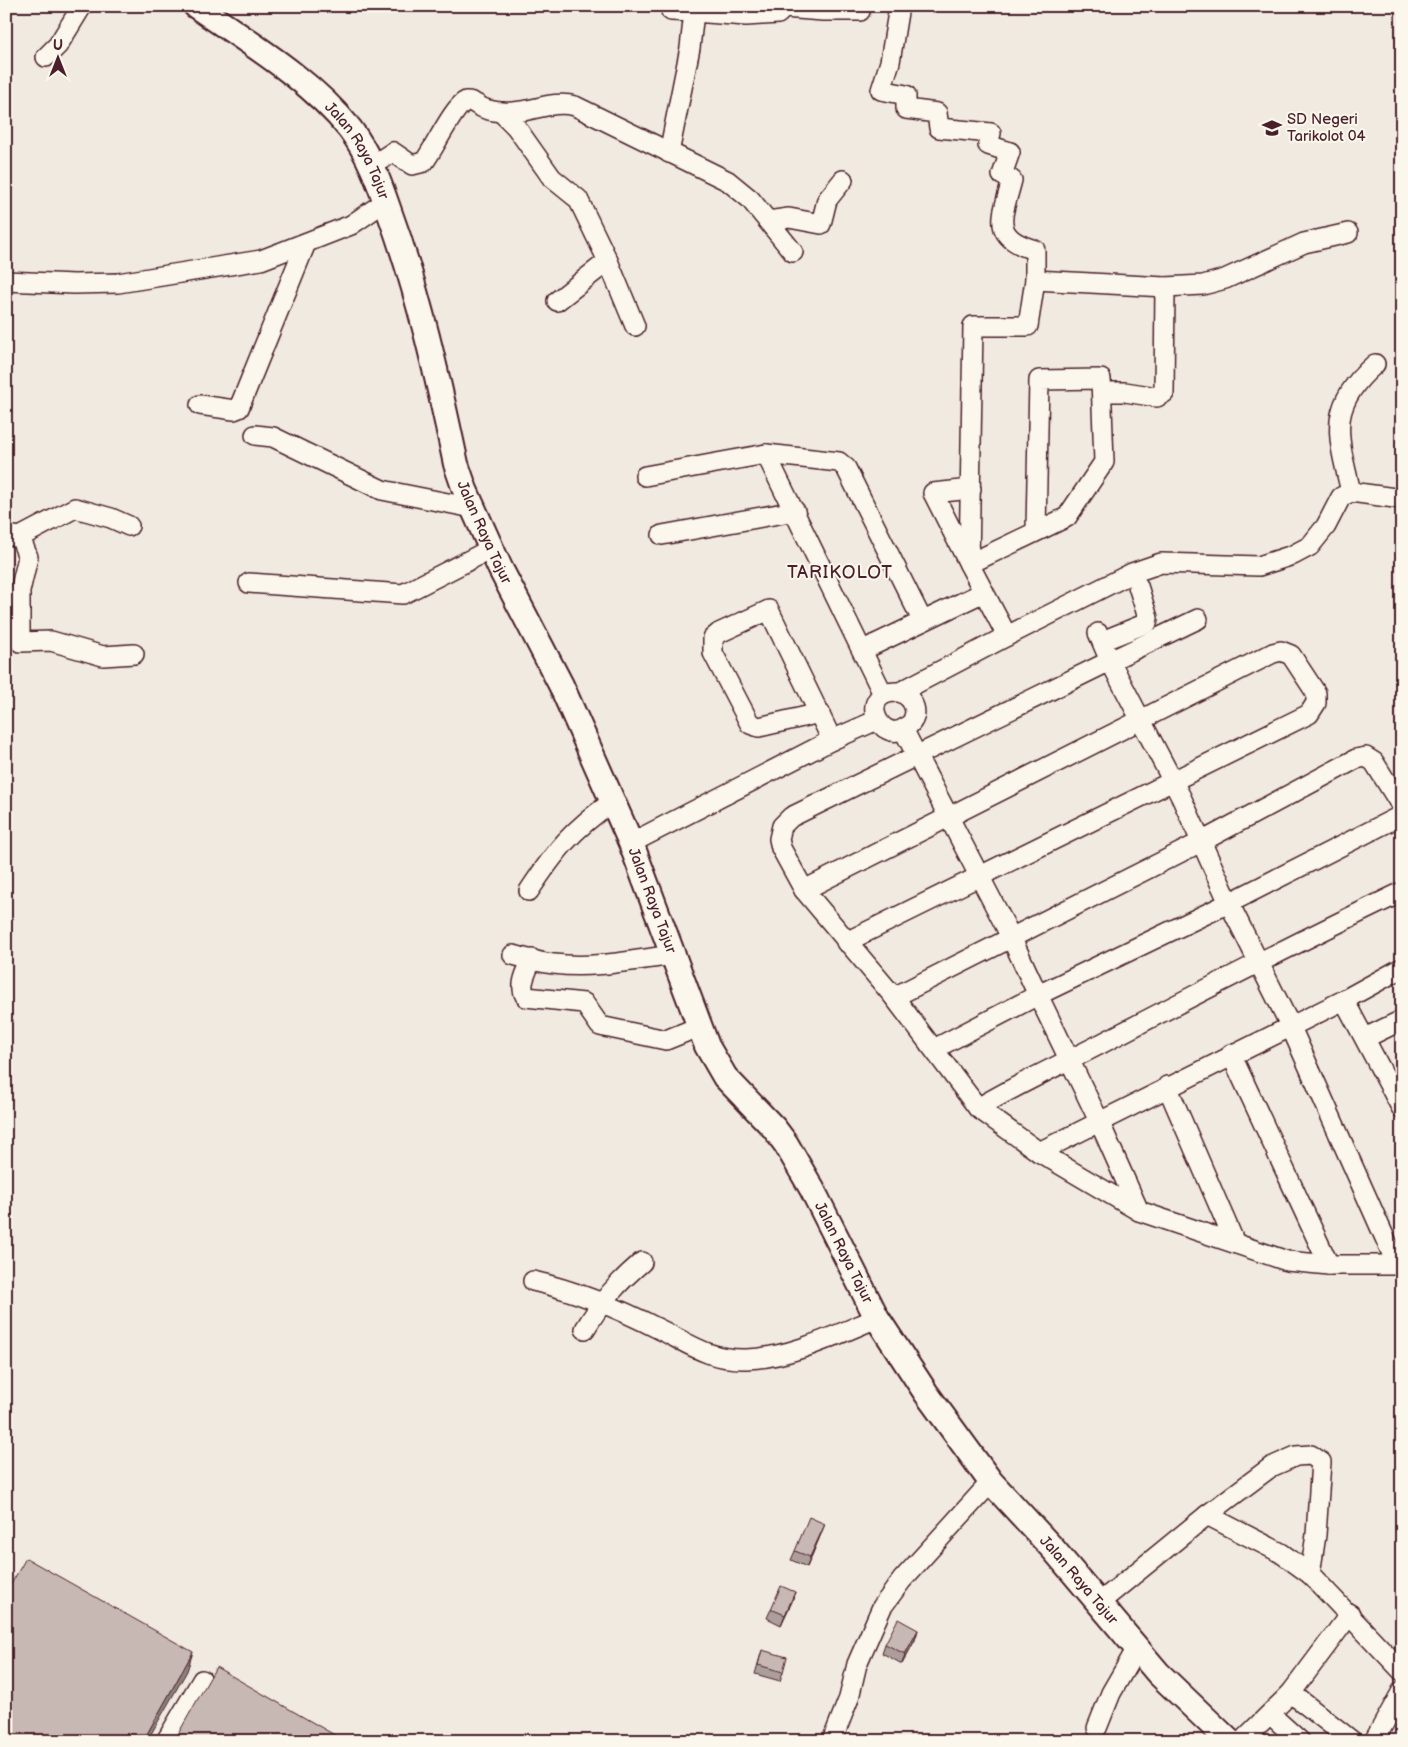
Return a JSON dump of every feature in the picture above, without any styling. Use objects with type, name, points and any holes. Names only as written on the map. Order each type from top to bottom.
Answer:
[{"type":"main road","name":"Jalan Raya Tajur","points":[[196,6],[279,64],[317,96],[350,129],[373,165],[408,261],[456,464],[491,549],[561,685],[631,843],[698,1027],[725,1077],[774,1128],[786,1144],[812,1188],[877,1318],[926,1393],[991,1482],[1054,1550],[1137,1648],[1190,1705],[1229,1741]]},
{"type":"street","points":[[46,57],[58,45],[82,6]]},
{"type":"street","points":[[671,6],[671,11],[746,16],[778,14],[784,8],[823,12],[860,12],[860,6]]},
{"type":"street","points":[[899,6],[890,62],[881,90],[906,95],[906,109],[938,113],[939,128],[991,133],[988,145],[1010,152],[1002,175],[1012,180],[1003,215],[1004,229],[1007,237],[1014,242],[1035,250],[1035,280],[1028,326],[973,326],[969,564]]},
{"type":"street","points":[[669,153],[690,48],[694,12]]},
{"type":"street","points":[[373,165],[393,152],[412,165],[424,162],[462,102],[470,100],[484,109],[501,112],[526,112],[564,103],[575,106],[728,181],[750,199],[793,252]]},
{"type":"street","points":[[501,112],[516,128],[552,178],[578,199],[608,261],[635,326]]},
{"type":"street","points":[[768,221],[789,218],[821,224],[827,200],[842,180]]},
{"type":"street","points":[[6,281],[66,284],[118,283],[261,260],[351,226],[386,201]]},
{"type":"street","points":[[1035,280],[1164,287],[1203,284],[1224,279],[1304,243],[1348,234]]},
{"type":"street","points":[[200,405],[234,410],[239,408],[306,244]]},
{"type":"street","points":[[557,301],[608,261]]},
{"type":"street","points":[[1102,392],[1125,392],[1157,397],[1164,392],[1164,287]]},
{"type":"street","points":[[1351,492],[1340,452],[1339,430],[1342,407],[1347,393],[1358,379],[1375,364]]},
{"type":"street","points":[[969,564],[1036,530],[1067,517],[1104,462],[1101,379],[1039,380],[1036,530]]},
{"type":"street","points":[[255,435],[274,437],[382,490],[473,508]]},
{"type":"street","points":[[766,454],[863,650],[892,693],[910,698],[915,710],[912,721],[903,729],[888,730],[877,720],[875,706],[892,693],[1132,573],[1161,564],[1260,566],[1292,556],[1310,546],[1326,526],[1340,497],[1351,492],[1402,498]]},
{"type":"street","points":[[646,476],[766,454],[839,462],[846,468],[922,620]]},
{"type":"street","points":[[970,489],[933,493],[1007,636]]},
{"type":"street","points":[[129,526],[111,518],[75,508],[13,536],[28,556],[20,591],[20,642],[51,642],[103,656],[134,654]]},
{"type":"street","points":[[662,535],[794,511]]},
{"type":"street","points":[[249,584],[403,594],[491,549]]},
{"type":"street","points":[[1138,586],[1148,618],[1147,623],[1100,637],[1110,661],[1140,721],[1181,797],[1229,904],[1290,1025],[1399,1265],[1330,1265],[1287,1261],[1139,1211],[1039,1152],[978,1108],[894,997],[804,890],[782,848],[779,838],[782,826],[792,818],[1110,661],[1198,619]]},
{"type":"street","points":[[863,650],[922,620],[984,592]]},
{"type":"street","points":[[820,713],[759,727],[750,724],[713,653],[713,638],[719,633],[769,610],[820,713],[832,740]]},
{"type":"street","points":[[804,890],[1273,653],[1291,654],[1316,692],[1316,703],[1309,714],[846,942]]},
{"type":"street","points":[[631,843],[832,740],[877,720]]},
{"type":"street","points":[[903,729],[1011,937],[1099,1120],[1139,1211]]},
{"type":"street","points":[[894,997],[1201,842],[1356,759],[1366,757],[1374,762],[1402,807]]},
{"type":"street","points":[[529,891],[555,851],[583,822],[612,802]]},
{"type":"street","points":[[934,1050],[1038,995],[1229,904],[1402,816]]},
{"type":"street","points":[[978,1108],[1021,1082],[1069,1061],[1258,962],[1402,892]]},
{"type":"street","points":[[513,954],[568,966],[606,964],[673,955]]},
{"type":"street","points":[[532,959],[522,986],[522,992],[526,997],[584,1003],[600,1026],[637,1036],[666,1040],[698,1027]]},
{"type":"street","points":[[1039,1152],[1167,1086],[1344,1000],[1402,968]]},
{"type":"street","points":[[1344,1000],[1401,1104]]},
{"type":"street","points":[[1365,1038],[1402,1020]]},
{"type":"street","points":[[1232,1054],[1330,1265]]},
{"type":"street","points":[[1167,1086],[1235,1243]]},
{"type":"street","points":[[585,1329],[600,1303],[617,1283],[642,1262]]},
{"type":"street","points":[[533,1281],[569,1289],[662,1330],[692,1348],[718,1356],[747,1359],[805,1348],[877,1318]]},
{"type":"street","points":[[1099,1603],[1207,1515],[1271,1468],[1296,1456],[1316,1458],[1321,1462],[1322,1473],[1318,1496],[1316,1535],[1310,1574]]},
{"type":"street","points":[[832,1741],[849,1698],[857,1664],[882,1607],[902,1580],[991,1482]]},
{"type":"street","points":[[1207,1515],[1281,1554],[1310,1574],[1402,1670]]},
{"type":"street","points":[[1242,1741],[1291,1693],[1350,1614]]},
{"type":"street","points":[[1097,1728],[1111,1693],[1137,1648]]},
{"type":"street","points":[[166,1741],[202,1680]]},
{"type":"street","points":[[1374,1741],[1402,1691]]},
{"type":"street","points":[[1291,1693],[1352,1741]]},
{"type":"street","points":[[1270,1714],[1300,1741]]},
{"type":"building","points":[[809,1517],[825,1524],[810,1557],[795,1551]]},
{"type":"building","points":[[26,1558],[193,1652],[143,1741],[6,1741],[6,1593]]},
{"type":"building","points":[[781,1586],[795,1592],[785,1615],[771,1609]]},
{"type":"building","points":[[898,1619],[918,1630],[905,1654],[885,1644]]},
{"type":"building","points":[[762,1650],[787,1657],[783,1672],[758,1665]]},
{"type":"building","points":[[216,1667],[345,1741],[174,1741]]},
{"type":"place","name":"SD Negeri Tarikolot 04","points":[[1272,128]]},
{"type":"district","name":"TARIKOLOT","points":[[840,572]]}]
